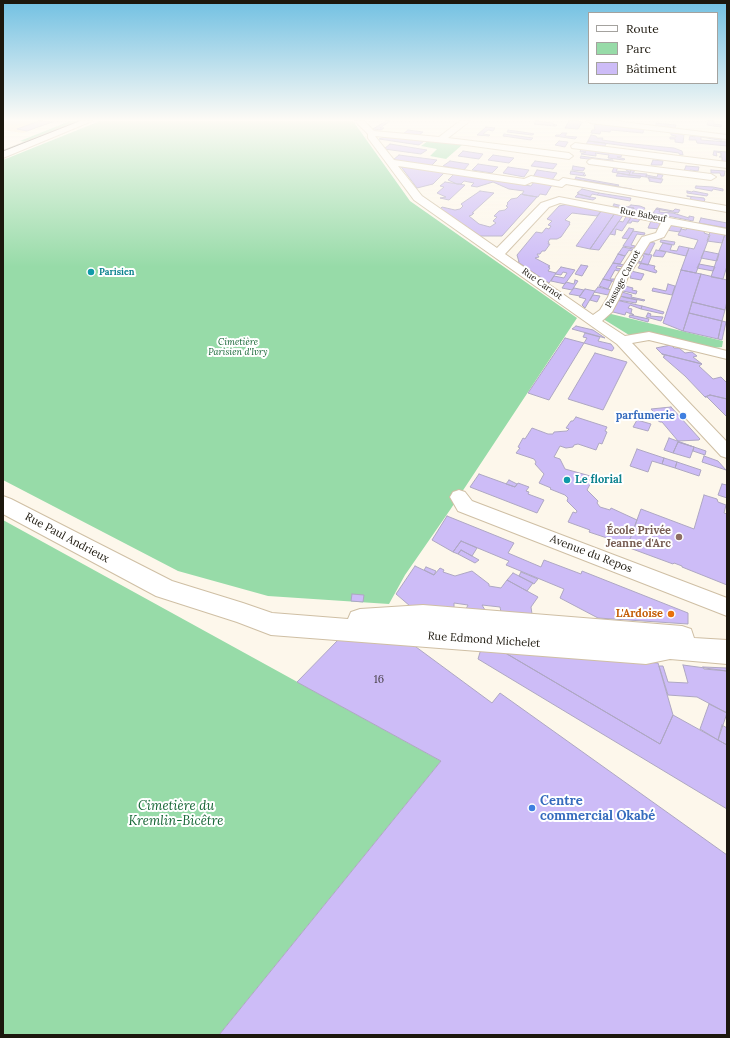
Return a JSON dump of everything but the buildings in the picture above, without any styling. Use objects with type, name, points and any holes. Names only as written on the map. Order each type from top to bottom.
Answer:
[{"type":"main road","name":"Rue Paul Andrieux","points":[[3,504],[131,572]]},
{"type":"main road","name":"Rue Edmond Michelet","points":[[131,572],[165,589],[243,613],[271,624],[646,652],[670,648],[727,652]]},
{"type":"main road","name":"Rue Edmond Michelet","points":[[243,613],[351,620],[423,616],[655,636],[727,640]]},
{"type":"street","name":"Rue Carnot","points":[[397,169],[418,198],[622,341],[727,452]]},
{"type":"street","points":[[441,169],[525,182],[562,169]]},
{"type":"street","points":[[498,254],[545,205],[559,200],[569,169]]},
{"type":"street","points":[[579,169],[727,209]]},
{"type":"street","points":[[604,169],[711,177]]},
{"type":"street","name":"Rue Babeuf","points":[[559,200],[727,232]]},
{"type":"street","name":"Passage Carnot","points":[[594,321],[605,312],[614,297],[622,277],[646,239],[660,235],[667,222]]},
{"type":"street","points":[[622,341],[649,336],[727,355]]},
{"type":"street","name":"Avenue du Repos","points":[[459,497],[465,506],[727,607]]},
{"type":"green space","name":"Cimetière Parisien d'Ivry","points":[[3,169],[388,169],[410,201],[577,318],[450,510],[405,575],[389,604],[268,596],[178,571],[3,480]]},
{"type":"green space","points":[[607,313],[723,341],[722,347],[714,348],[649,332],[629,335],[600,317]]},
{"type":"green space","name":"Cimetière du Kremlin-Bicêtre","points":[[3,520],[441,761],[219,1035],[3,1035]]},
{"type":"place","name":"Parisien","points":[[91,272]]},
{"type":"place","name":"parfumerie","points":[[683,416]]},
{"type":"place","name":"Le florial","points":[[567,480]]},
{"type":"place","name":"École Privée Jeanne d'Arc","points":[[679,537]]},
{"type":"place","name":"L'Ardoise","points":[[671,614]]},
{"type":"place","name":"Centre commercial Okabé","points":[[532,808]]}]
